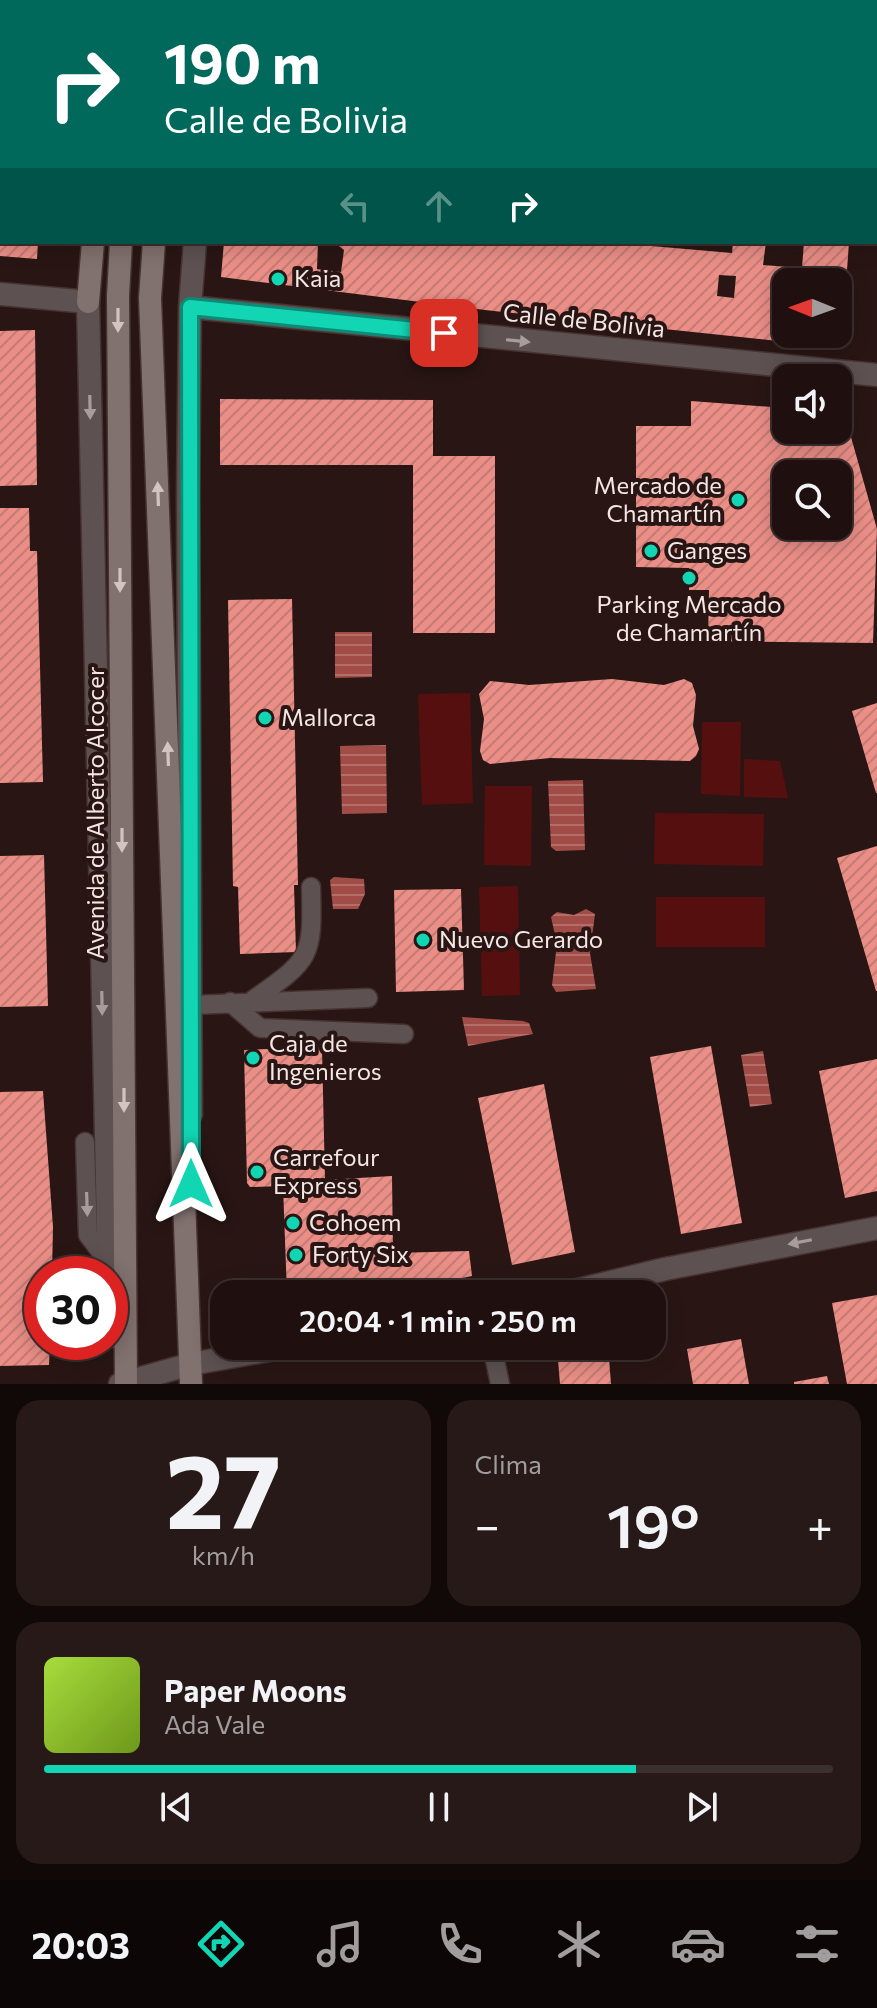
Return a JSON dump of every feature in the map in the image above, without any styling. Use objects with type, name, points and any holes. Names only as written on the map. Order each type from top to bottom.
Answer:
[{"type":"main road","points":[[88,302],[93,244]]},
{"type":"main road","name":"Avenida de Alberto Alcocer","points":[[121,244],[118,296],[124,1384]]},
{"type":"main road","points":[[154,244],[150,298],[191,1374]]},
{"type":"street","points":[[191,1374],[190,307],[195,244]]},
{"type":"street","points":[[0,294],[88,302]]},
{"type":"street","name":"Avenida de Alberto Alcocer","points":[[88,302],[109,1256]]},
{"type":"street","name":"Calle de Bolivia","points":[[190,307],[877,375]]},
{"type":"street","points":[[619,1280],[877,1228]]},
{"type":"street","name":"Avenida de Alberto Alcocer","points":[[121,1360],[124,1384]]},
{"type":"street","points":[[124,1384],[191,1374],[242,1360]]},
{"type":"lane","points":[[253,1000],[294,971],[312,942],[311,887]]},
{"type":"lane","points":[[191,1005],[253,1000],[368,998]]},
{"type":"lane","points":[[230,1002],[260,1028],[404,1034]]},
{"type":"lane","points":[[85,1142],[88,1235],[100,1256]]},
{"type":"lane","points":[[495,1360],[500,1384]]},
{"type":"shaded area","points":[[335,632],[372,632],[372,677],[335,678]]},
{"type":"shaded area","points":[[470,693],[473,803],[422,805],[418,694]]},
{"type":"shaded area","points":[[702,722],[741,722],[740,796],[701,794]]},
{"type":"shaded area","points":[[386,745],[387,813],[342,814],[340,746]]},
{"type":"shaded area","points":[[744,759],[780,761],[788,798],[744,797]]},
{"type":"shaded area","points":[[583,780],[585,850],[556,851],[551,847],[548,781]]},
{"type":"shaded area","points":[[485,786],[532,786],[531,866],[484,865]]},
{"type":"shaded area","points":[[655,813],[764,814],[763,866],[654,864]]},
{"type":"shaded area","points":[[334,877],[364,879],[365,894],[358,909],[333,909],[330,880]]},
{"type":"shaded area","points":[[518,886],[520,995],[482,996],[479,887]]},
{"type":"shaded area","points":[[656,897],[765,897],[765,947],[656,947]]},
{"type":"shaded area","points":[[586,909],[595,914],[590,953],[596,989],[556,992],[552,985],[557,944],[551,917],[557,912],[574,915]]},
{"type":"shaded area","points":[[462,1017],[523,1021],[529,1023],[533,1034],[468,1046]]},
{"type":"shaded area","points":[[763,1051],[772,1104],[750,1107],[741,1055]]},
{"type":"building","points":[[0,244],[38,244],[37,259],[0,256]]},
{"type":"building","points":[[224,244],[318,244],[317,269],[341,272],[344,250],[336,244],[628,244],[732,253],[733,244],[766,244],[763,265],[802,268],[772,268],[772,340],[485,310],[221,277]],"holes":[[[719,275],[736,276],[734,298],[717,296]]]},
{"type":"building","points":[[804,244],[849,244],[847,268],[802,268]]},
{"type":"building","points":[[35,330],[37,485],[0,486],[0,331]]},
{"type":"building","points":[[220,399],[433,400],[433,456],[495,456],[495,633],[413,633],[413,465],[220,465]]},
{"type":"building","points":[[691,401],[772,407],[772,444],[852,444],[852,441],[877,529],[873,643],[708,641],[709,590],[689,590],[689,568],[636,567],[636,426],[691,426]]},
{"type":"building","points":[[0,508],[29,508],[30,551],[37,551],[43,782],[0,783]]},
{"type":"building","points":[[292,599],[298,885],[294,885],[296,952],[240,954],[238,887],[233,886],[228,600]]},
{"type":"building","points":[[612,679],[664,685],[684,679],[692,683],[696,695],[693,726],[699,749],[696,756],[690,761],[550,758],[490,764],[483,760],[480,751],[484,719],[479,694],[490,681],[529,685]]},
{"type":"building","points":[[877,703],[877,793],[876,793],[852,711]]},
{"type":"building","points":[[877,846],[877,991],[876,991],[837,858]]},
{"type":"building","points":[[44,855],[48,1006],[0,1007],[0,856]]},
{"type":"building","points":[[461,889],[464,990],[396,992],[394,890]]},
{"type":"building","points":[[711,1046],[742,1223],[681,1234],[650,1057]]},
{"type":"building","points":[[322,1049],[325,1180],[392,1176],[393,1253],[469,1251],[472,1276],[453,1280],[286,1280],[283,1186],[250,1187],[247,1183],[244,1050]]},
{"type":"building","points":[[877,1059],[877,1191],[845,1198],[819,1071]]},
{"type":"building","points":[[544,1084],[575,1252],[512,1265],[478,1098]]},
{"type":"building","points":[[43,1091],[52,1256],[24,1256],[24,1360],[49,1360],[49,1365],[0,1366],[0,1092]]},
{"type":"building","points":[[877,1295],[877,1384],[847,1384],[832,1303]]},
{"type":"building","points":[[741,1339],[749,1384],[693,1384],[687,1349]]},
{"type":"building","points":[[558,1360],[609,1360],[611,1384],[560,1384]]},
{"type":"building","points":[[827,1376],[829,1384],[794,1384],[794,1382]]},
{"type":"place","name":"Kaia","points":[[278,279]]},
{"type":"place","name":"Mercado de Chamartín","points":[[738,500]]},
{"type":"place","name":"Ganges","points":[[651,551]]},
{"type":"place","name":"Parking Mercado de Chamartín","points":[[689,578]]},
{"type":"place","name":"Mallorca","points":[[265,718]]},
{"type":"place","name":"Nuevo Gerardo","points":[[423,940]]},
{"type":"place","name":"Caja de Ingenieros","points":[[253,1058]]},
{"type":"place","name":"Carrefour Express","points":[[257,1172]]},
{"type":"place","name":"Cohoem","points":[[293,1223]]},
{"type":"place","name":"Forty Six","points":[[296,1255]]},
{"type":"route","points":[[191,1184],[190,307],[444,333]]}]
